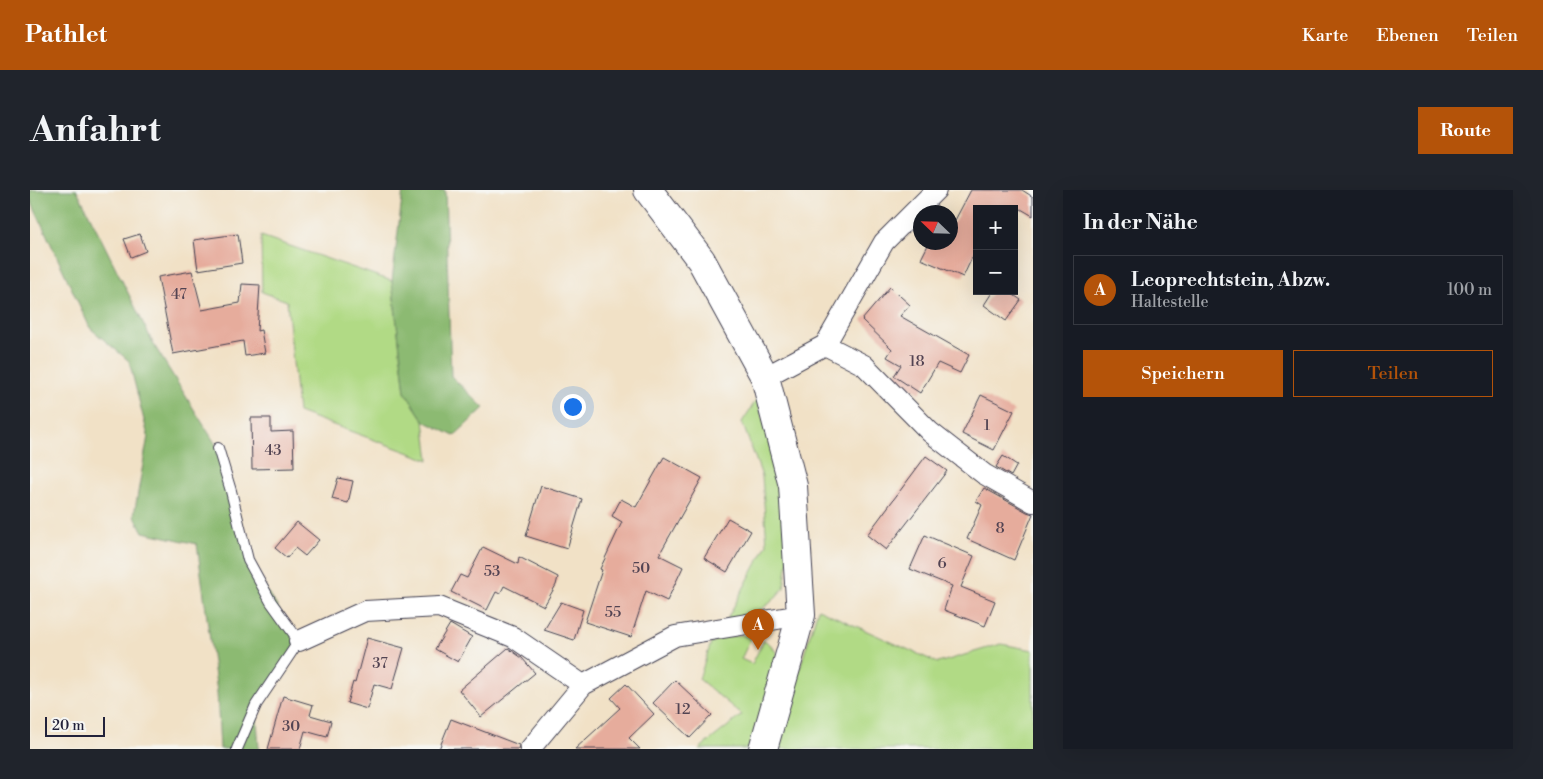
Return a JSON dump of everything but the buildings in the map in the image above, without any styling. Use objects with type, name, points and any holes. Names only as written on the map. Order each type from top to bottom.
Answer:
[{"type":"street","points":[[648,190],[701,260],[765,377],[793,486],[801,615],[763,749]]},
{"type":"street","points":[[765,377],[825,345],[884,242],[936,190]]},
{"type":"street","points":[[825,345],[864,365],[930,432],[984,474],[1033,502]]},
{"type":"street","points":[[299,641],[366,612],[439,608],[513,638],[583,685]]},
{"type":"street","points":[[530,749],[583,685],[675,636],[801,615]]},
{"type":"lane","points":[[218,448],[248,560],[271,602],[299,641],[256,705],[238,749]]},
{"type":"green space","points":[[30,190],[77,190],[154,345],[218,448],[249,562],[299,641],[256,706],[259,749],[220,749],[217,692],[197,544],[143,532],[134,515],[148,436],[129,361],[90,328],[30,199]]},
{"type":"green space","points":[[403,190],[445,190],[451,376],[484,408],[454,436],[424,421],[405,392],[392,281]]},
{"type":"green space","points":[[261,236],[392,281],[405,392],[424,421],[429,460],[298,412],[287,301],[262,292]]},
{"type":"green space","points":[[757,399],[770,441],[782,501],[788,561],[784,588],[770,603],[757,612],[726,621],[767,544],[762,476],[742,422]]},
{"type":"green space","points":[[818,609],[938,663],[1001,644],[1033,650],[1033,749],[775,749]]},
{"type":"green space","points":[[743,635],[751,638],[741,659],[752,664],[764,640],[771,645],[778,655],[758,749],[699,749],[742,715],[699,679],[711,643],[724,637]]},
{"type":"place","name":"Leoprechtstein, Abzw.","points":[[758,650]]}]
